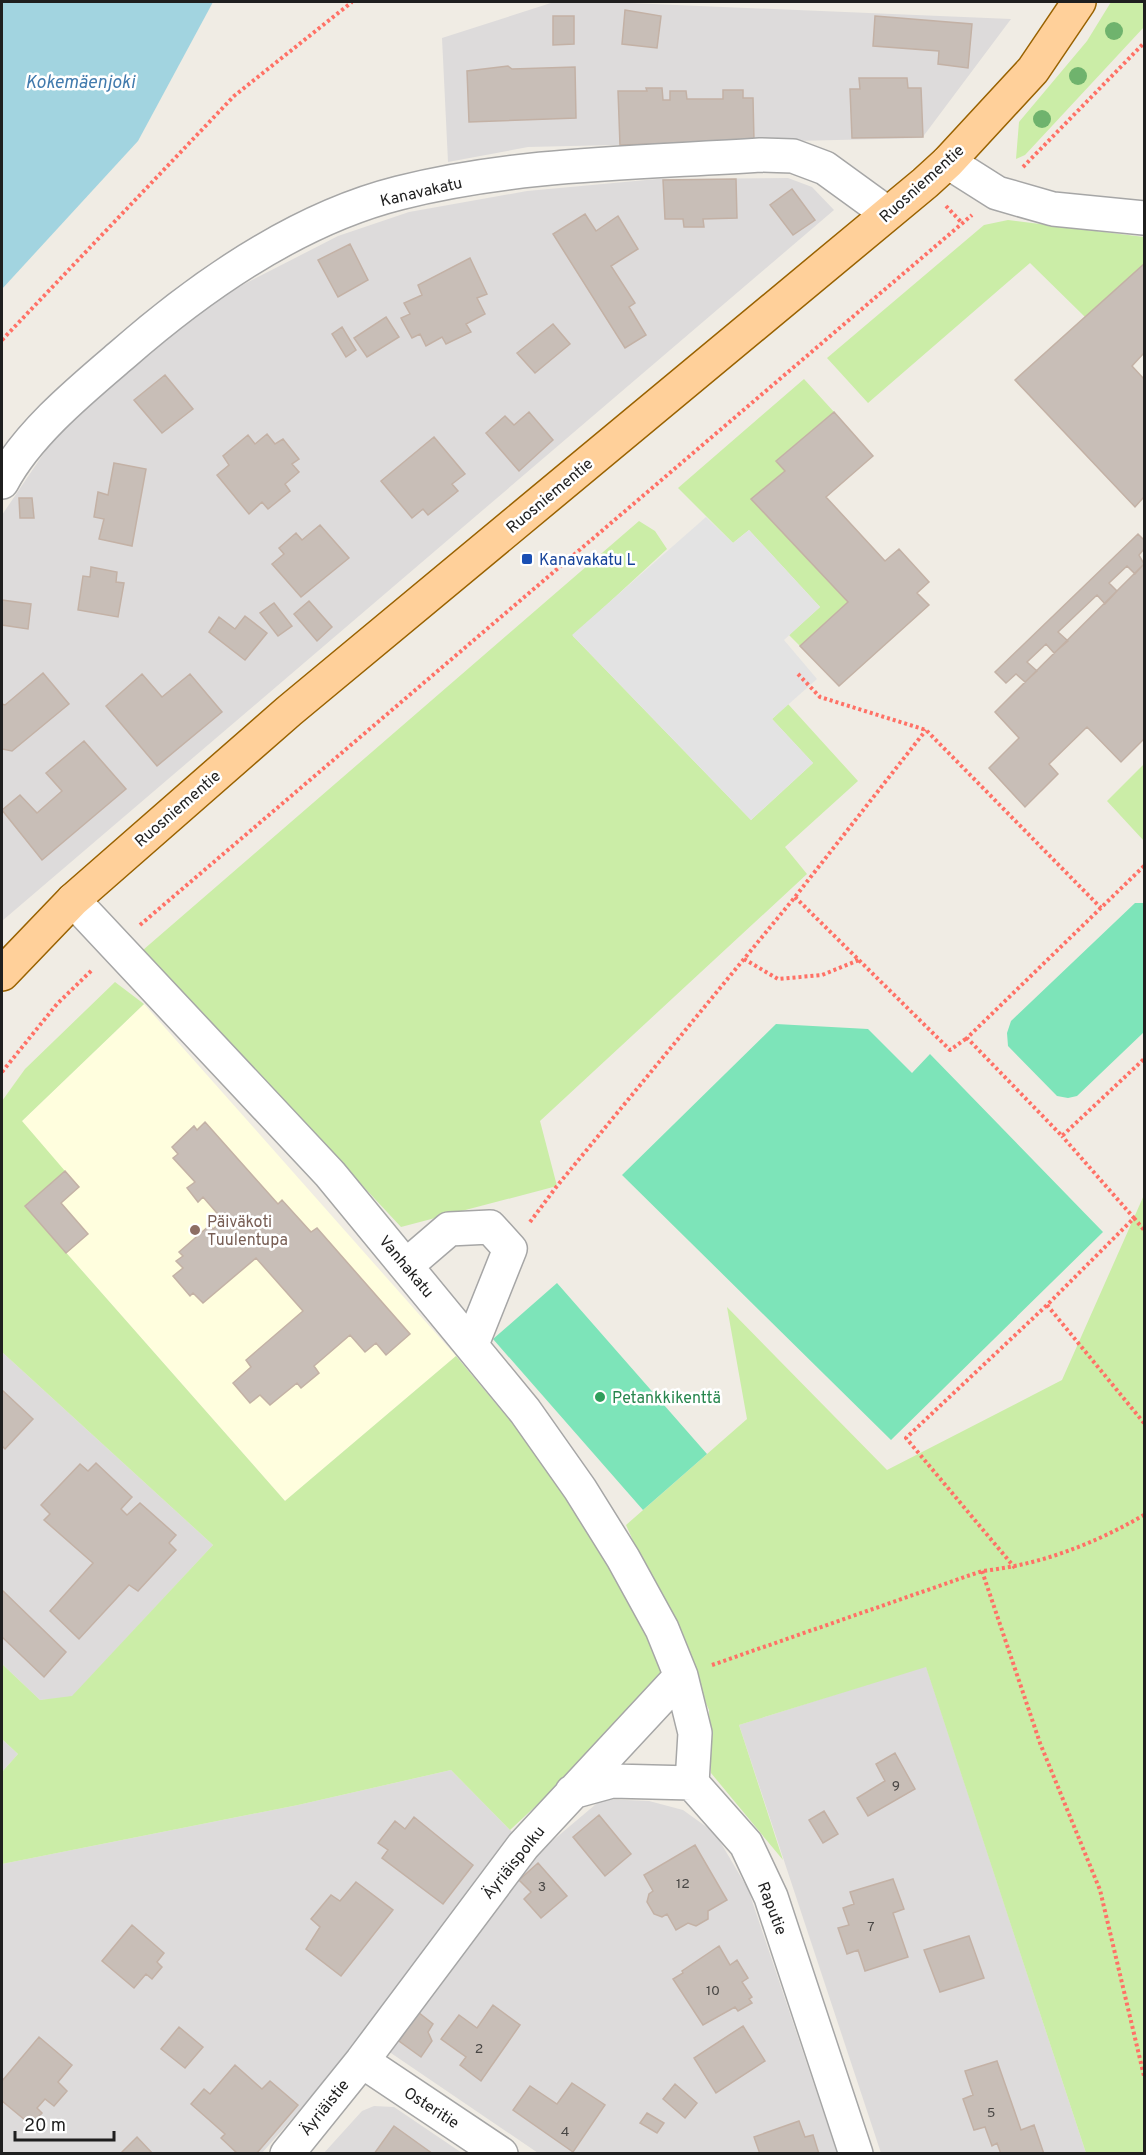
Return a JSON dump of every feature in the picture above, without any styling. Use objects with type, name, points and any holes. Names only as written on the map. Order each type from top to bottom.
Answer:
[{"type":"main road","name":"Ruosniementie","points":[[2,974],[73,900],[289,711],[948,162],[1034,70],[1079,2]]},
{"type":"street","name":"Kanavakatu","points":[[2,482],[9,468],[67,403],[158,323],[238,265],[326,219],[398,193],[511,171],[771,155],[793,156],[825,168],[887,213]]},
{"type":"street","points":[[948,162],[997,193],[1053,209],[1144,218]]},
{"type":"street","name":"Vanhakatu","points":[[73,900],[330,1174],[525,1411],[586,1499],[623,1558],[662,1629],[681,1676]]},
{"type":"street","points":[[407,1265],[449,1229],[490,1227],[510,1249],[472,1344]]},
{"type":"street","points":[[572,1792],[612,1781],[692,1783],[695,1733],[681,1676]]},
{"type":"street","name":"Äyriäispolku","points":[[362,2061],[523,1846],[681,1676]]},
{"type":"street","name":"Raputie","points":[[692,1783],[747,1844],[771,1897],[856,2154]]},
{"type":"street","name":"Äyriäistie","points":[[287,2154],[362,2061]]},
{"type":"street","name":"Osteritie","points":[[362,2061],[501,2154]]},
{"type":"path","points":[[2,340],[234,96],[351,2]]},
{"type":"path","points":[[2,1072],[57,1004],[117,946],[997,193],[1144,46]]},
{"type":"path","points":[[798,674],[820,697],[926,730],[1101,908]]},
{"type":"path","points":[[510,1249],[557,1186],[795,897],[926,730]]},
{"type":"path","points":[[795,897],[950,1050],[967,1038],[1144,866]]},
{"type":"path","points":[[744,958],[778,979],[822,975],[859,960]]},
{"type":"path","points":[[967,1038],[1062,1136],[1144,1230]]},
{"type":"path","points":[[1062,1136],[1144,1059]]},
{"type":"path","points":[[1015,1568],[906,1437],[1047,1305],[1134,1218]]},
{"type":"path","points":[[1047,1305],[1144,1423]]},
{"type":"path","points":[[681,1676],[982,1571],[1015,1568],[1077,1549],[1144,1515]]},
{"type":"path","points":[[982,1571],[1040,1743],[1100,1890],[1144,2076]]},
{"type":"shaded area","points":[[554,2],[606,2],[1011,19],[922,138],[528,147],[448,162],[442,38]]},
{"type":"shaded area","points":[[788,178],[812,187],[834,210],[2,921],[2,515],[52,441],[104,389],[223,295],[338,236],[409,212],[527,191],[657,179]]},
{"type":"shaded area","points":[[706,517],[733,543],[749,530],[820,607],[784,640],[817,679],[772,719],[813,763],[751,820],[572,635]]},
{"type":"shaded area","name":"Päiväkoti Tuulentupa","points":[[144,1004],[456,1356],[285,1501],[25,1206],[22,1121]]},
{"type":"shaded area","points":[[2,1352],[213,1545],[72,1697],[40,1700],[2,1664]]},
{"type":"shaded area","points":[[926,1666],[1086,2153],[881,2153],[739,1725]]},
{"type":"shaded area","points":[[2,1739],[18,1754],[2,1772]]},
{"type":"shaded area","points":[[451,1770],[518,1838],[342,2062],[262,2153],[2,2154],[2,1864],[298,1805]]},
{"type":"shaded area","points":[[602,1799],[649,1801],[683,1810],[715,1833],[748,1889],[837,2153],[538,2153],[385,2049],[532,1858]]},
{"type":"shaded area","points":[[374,2106],[394,2107],[462,2153],[323,2154],[362,2111]]},
{"type":"green space","points":[[1111,2],[1144,2],[1144,27],[1025,155],[1016,159],[1019,122],[1087,41]]},
{"type":"green space","points":[[1008,220],[1144,237],[1144,264],[1085,317],[1030,263],[868,403],[827,358],[984,225]]},
{"type":"green space","points":[[804,379],[834,412],[776,461],[785,471],[751,499],[848,602],[800,646],[789,635],[820,607],[749,530],[733,543],[678,488]]},
{"type":"green space","points":[[639,521],[655,531],[667,549],[573,636],[751,820],[813,763],[772,719],[788,704],[858,781],[785,847],[807,874],[540,1121],[557,1186],[401,1227],[143,950]]},
{"type":"green space","points":[[1144,764],[1144,841],[1107,801]]},
{"type":"green space","points":[[1135,903],[1144,903],[1144,1032],[1077,1096],[1068,1098],[1057,1096],[1008,1046],[1007,1033],[1011,1021]]},
{"type":"green space","points":[[115,982],[144,1004],[22,1121],[65,1171],[25,1206],[285,1501],[456,1356],[554,1473],[630,1596],[666,1674],[554,1789],[510,1830],[451,1770],[298,1805],[2,1864],[2,1772],[18,1754],[2,1739],[2,1664],[40,1700],[72,1696],[213,1545],[2,1352],[2,1101],[25,1069]]},
{"type":"green space","points":[[776,1024],[868,1029],[912,1073],[930,1054],[1103,1232],[891,1440],[622,1175]]},
{"type":"green space","points":[[1144,1195],[1144,2153],[1086,2153],[926,1667],[739,1725],[783,1860],[711,1773],[709,1710],[626,1525],[747,1419],[727,1307],[887,1470],[1062,1380]]},
{"type":"green space","name":"Petankkikenttä","points":[[557,1283],[707,1454],[643,1510],[493,1339]]},
{"type":"water","name":"Kokemäenjoki","points":[[2,2],[213,2],[138,141],[2,289]]},
{"type":"building","points":[[625,10],[661,16],[657,48],[622,44]]},
{"type":"building","points":[[553,16],[574,16],[574,44],[553,45]]},
{"type":"building","points":[[875,16],[972,24],[968,68],[938,64],[939,51],[873,46]]},
{"type":"building","points":[[508,66],[512,69],[575,67],[576,118],[469,122],[467,71]]},
{"type":"building","points":[[859,78],[907,78],[908,88],[921,88],[923,137],[852,138],[850,89],[860,89]]},
{"type":"building","points":[[646,88],[662,88],[663,100],[670,100],[670,91],[686,91],[687,99],[723,99],[723,90],[743,90],[743,98],[753,98],[754,141],[620,145],[618,91],[647,91]]},
{"type":"building","points":[[736,179],[737,218],[703,219],[704,227],[684,227],[683,219],[665,219],[663,180]]},
{"type":"building","points":[[792,189],[815,220],[793,235],[770,205]]},
{"type":"building","points":[[585,214],[596,231],[618,216],[638,249],[611,266],[635,303],[629,307],[646,335],[625,348],[553,234]]},
{"type":"building","points":[[350,244],[368,280],[338,297],[318,260]]},
{"type":"building","points":[[470,258],[487,294],[477,298],[485,314],[466,324],[471,332],[446,344],[442,337],[426,346],[420,334],[412,338],[401,318],[410,314],[404,303],[422,295],[418,285]]},
{"type":"building","points":[[1144,264],[1144,353],[1132,366],[1144,379],[1144,497],[1135,507],[1015,380]]},
{"type":"building","points":[[386,317],[399,337],[367,357],[354,338]]},
{"type":"building","points":[[553,324],[570,344],[535,373],[517,353]]},
{"type":"building","points":[[342,327],[356,350],[346,357],[332,334]]},
{"type":"building","points":[[165,375],[193,409],[162,433],[134,400]]},
{"type":"building","points":[[529,412],[553,440],[519,471],[486,433],[505,416],[514,425]]},
{"type":"building","points":[[834,412],[873,456],[826,497],[885,561],[899,549],[929,582],[917,593],[929,605],[839,686],[800,646],[848,602],[751,499],[785,471],[776,461]]},
{"type":"building","points":[[267,434],[275,444],[283,439],[299,459],[292,464],[299,472],[285,484],[290,491],[268,509],[262,502],[249,514],[217,475],[229,465],[223,456],[248,435],[255,444]]},
{"type":"building","points":[[434,437],[465,474],[452,484],[458,491],[428,515],[423,509],[412,518],[381,481]]},
{"type":"building","points":[[114,463],[146,469],[132,546],[99,539],[104,519],[94,517],[98,492],[108,495]]},
{"type":"building","points":[[19,498],[32,498],[34,518],[20,518]]},
{"type":"building","points":[[320,525],[349,558],[301,597],[272,564],[284,554],[279,548],[296,533],[302,540]]},
{"type":"building","points":[[1138,534],[1144,540],[1144,549],[1139,555],[1144,564],[1135,574],[1127,566],[1109,583],[1117,591],[1105,604],[1097,595],[1058,632],[1068,641],[1054,653],[1046,644],[1027,662],[1037,671],[1025,682],[1016,674],[1006,683],[995,672]]},
{"type":"building","points":[[1144,564],[1144,739],[1121,762],[1087,727],[1049,764],[1058,774],[1025,807],[989,768],[1019,738],[995,712]]},
{"type":"building","points":[[91,567],[117,572],[116,582],[124,583],[118,617],[78,610],[83,576],[90,577]]},
{"type":"building","points":[[2,600],[31,604],[28,629],[2,625]]},
{"type":"building","points":[[309,601],[332,627],[317,641],[294,614]]},
{"type":"building","points":[[274,603],[292,626],[278,636],[260,613]]},
{"type":"building","points":[[245,616],[267,633],[245,660],[209,632],[219,617],[235,629]]},
{"type":"building","points":[[43,673],[69,704],[12,751],[2,749],[2,704],[5,705]]},
{"type":"building","points":[[142,674],[162,697],[190,674],[222,712],[157,766],[106,706]]},
{"type":"building","points":[[84,741],[126,789],[42,860],[2,810],[20,795],[37,813],[62,791],[46,773]]},
{"type":"building","points":[[205,1122],[278,1204],[282,1200],[311,1232],[317,1228],[410,1334],[386,1355],[376,1343],[365,1352],[350,1335],[314,1366],[319,1373],[301,1388],[297,1383],[270,1405],[260,1395],[250,1403],[233,1383],[251,1367],[246,1360],[303,1311],[256,1258],[203,1303],[193,1293],[190,1296],[173,1276],[183,1268],[176,1261],[183,1256],[179,1252],[210,1225],[213,1229],[223,1220],[203,1197],[198,1202],[187,1188],[195,1182],[173,1158],[178,1154],[172,1147],[194,1126],[197,1130]]},
{"type":"building","points":[[65,1171],[79,1187],[61,1203],[88,1234],[66,1253],[25,1206]]},
{"type":"building","points":[[2,1390],[33,1419],[5,1449],[2,1446]]},
{"type":"building","points":[[96,1463],[132,1497],[121,1509],[127,1515],[140,1503],[176,1535],[169,1543],[176,1550],[138,1591],[129,1585],[79,1639],[50,1611],[93,1563],[44,1520],[50,1514],[41,1505],[80,1464],[88,1471]]},
{"type":"building","points":[[2,1590],[66,1652],[44,1677],[2,1637]]},
{"type":"building","points":[[895,1753],[915,1789],[868,1816],[857,1798],[885,1781],[876,1764]]},
{"type":"building","points":[[824,1811],[838,1834],[823,1843],[809,1820]]},
{"type":"building","points":[[599,1815],[631,1854],[605,1876],[573,1837]]},
{"type":"building","points":[[414,1817],[473,1865],[443,1904],[382,1858],[388,1850],[378,1843],[395,1821],[405,1829]]},
{"type":"building","points":[[695,1845],[727,1900],[708,1911],[708,1919],[696,1926],[688,1923],[676,1930],[667,1914],[662,1917],[654,1914],[647,1902],[649,1894],[653,1891],[644,1875]]},
{"type":"building","points":[[538,1863],[567,1896],[541,1918],[524,1899],[531,1892],[519,1880]]},
{"type":"building","points":[[893,1879],[904,1909],[893,1913],[908,1957],[865,1971],[858,1950],[847,1954],[838,1928],[849,1925],[843,1908],[854,1904],[850,1892]]},
{"type":"building","points":[[356,1882],[393,1910],[341,1976],[306,1949],[320,1927],[311,1919],[331,1895],[340,1901]]},
{"type":"building","points":[[132,1925],[164,1953],[157,1962],[162,1967],[152,1979],[146,1974],[134,1988],[102,1961]]},
{"type":"building","points":[[969,1936],[984,1978],[940,1992],[924,1950]]},
{"type":"building","points":[[719,1946],[730,1965],[737,1960],[748,1978],[742,1982],[752,1997],[749,1999],[752,2003],[738,2011],[735,2007],[703,2025],[673,1979]]},
{"type":"building","points":[[493,2005],[520,2025],[481,2081],[460,2065],[466,2057],[441,2039],[459,2015],[477,2028]]},
{"type":"building","points":[[418,2012],[433,2024],[428,2032],[432,2041],[421,2057],[399,2041]]},
{"type":"building","points":[[743,2026],[765,2061],[716,2093],[694,2058]]},
{"type":"building","points":[[179,2027],[203,2047],[185,2068],[161,2049]]},
{"type":"building","points":[[39,2037],[72,2065],[58,2082],[67,2091],[54,2106],[45,2099],[37,2108],[42,2113],[31,2125],[2,2101],[2,2081]]},
{"type":"building","points":[[997,2061],[1021,2130],[1034,2125],[1044,2154],[1001,2154],[997,2143],[992,2146],[985,2127],[974,2130],[963,2099],[973,2095],[965,2071]]},
{"type":"building","points":[[235,2065],[262,2089],[270,2081],[298,2105],[256,2154],[238,2154],[221,2138],[225,2134],[191,2104],[204,2089],[210,2094]]},
{"type":"building","points":[[572,2083],[605,2105],[573,2152],[513,2110],[530,2086],[557,2104]]},
{"type":"building","points":[[675,2084],[697,2103],[685,2118],[663,2099]]},
{"type":"building","points":[[647,2113],[664,2123],[657,2133],[640,2123]]},
{"type":"building","points":[[799,2121],[805,2137],[813,2135],[819,2154],[760,2154],[754,2137]]},
{"type":"building","points":[[394,2126],[433,2154],[374,2154]]},
{"type":"building","points":[[137,2137],[153,2154],[120,2154]]},
{"type":"place","name":"Kanavakatu L","points":[[527,559]]},
{"type":"place","name":"Päiväkoti Tuulentupa","points":[[195,1230]]},
{"type":"place","name":"Petankkikenttä","points":[[600,1397]]}]
